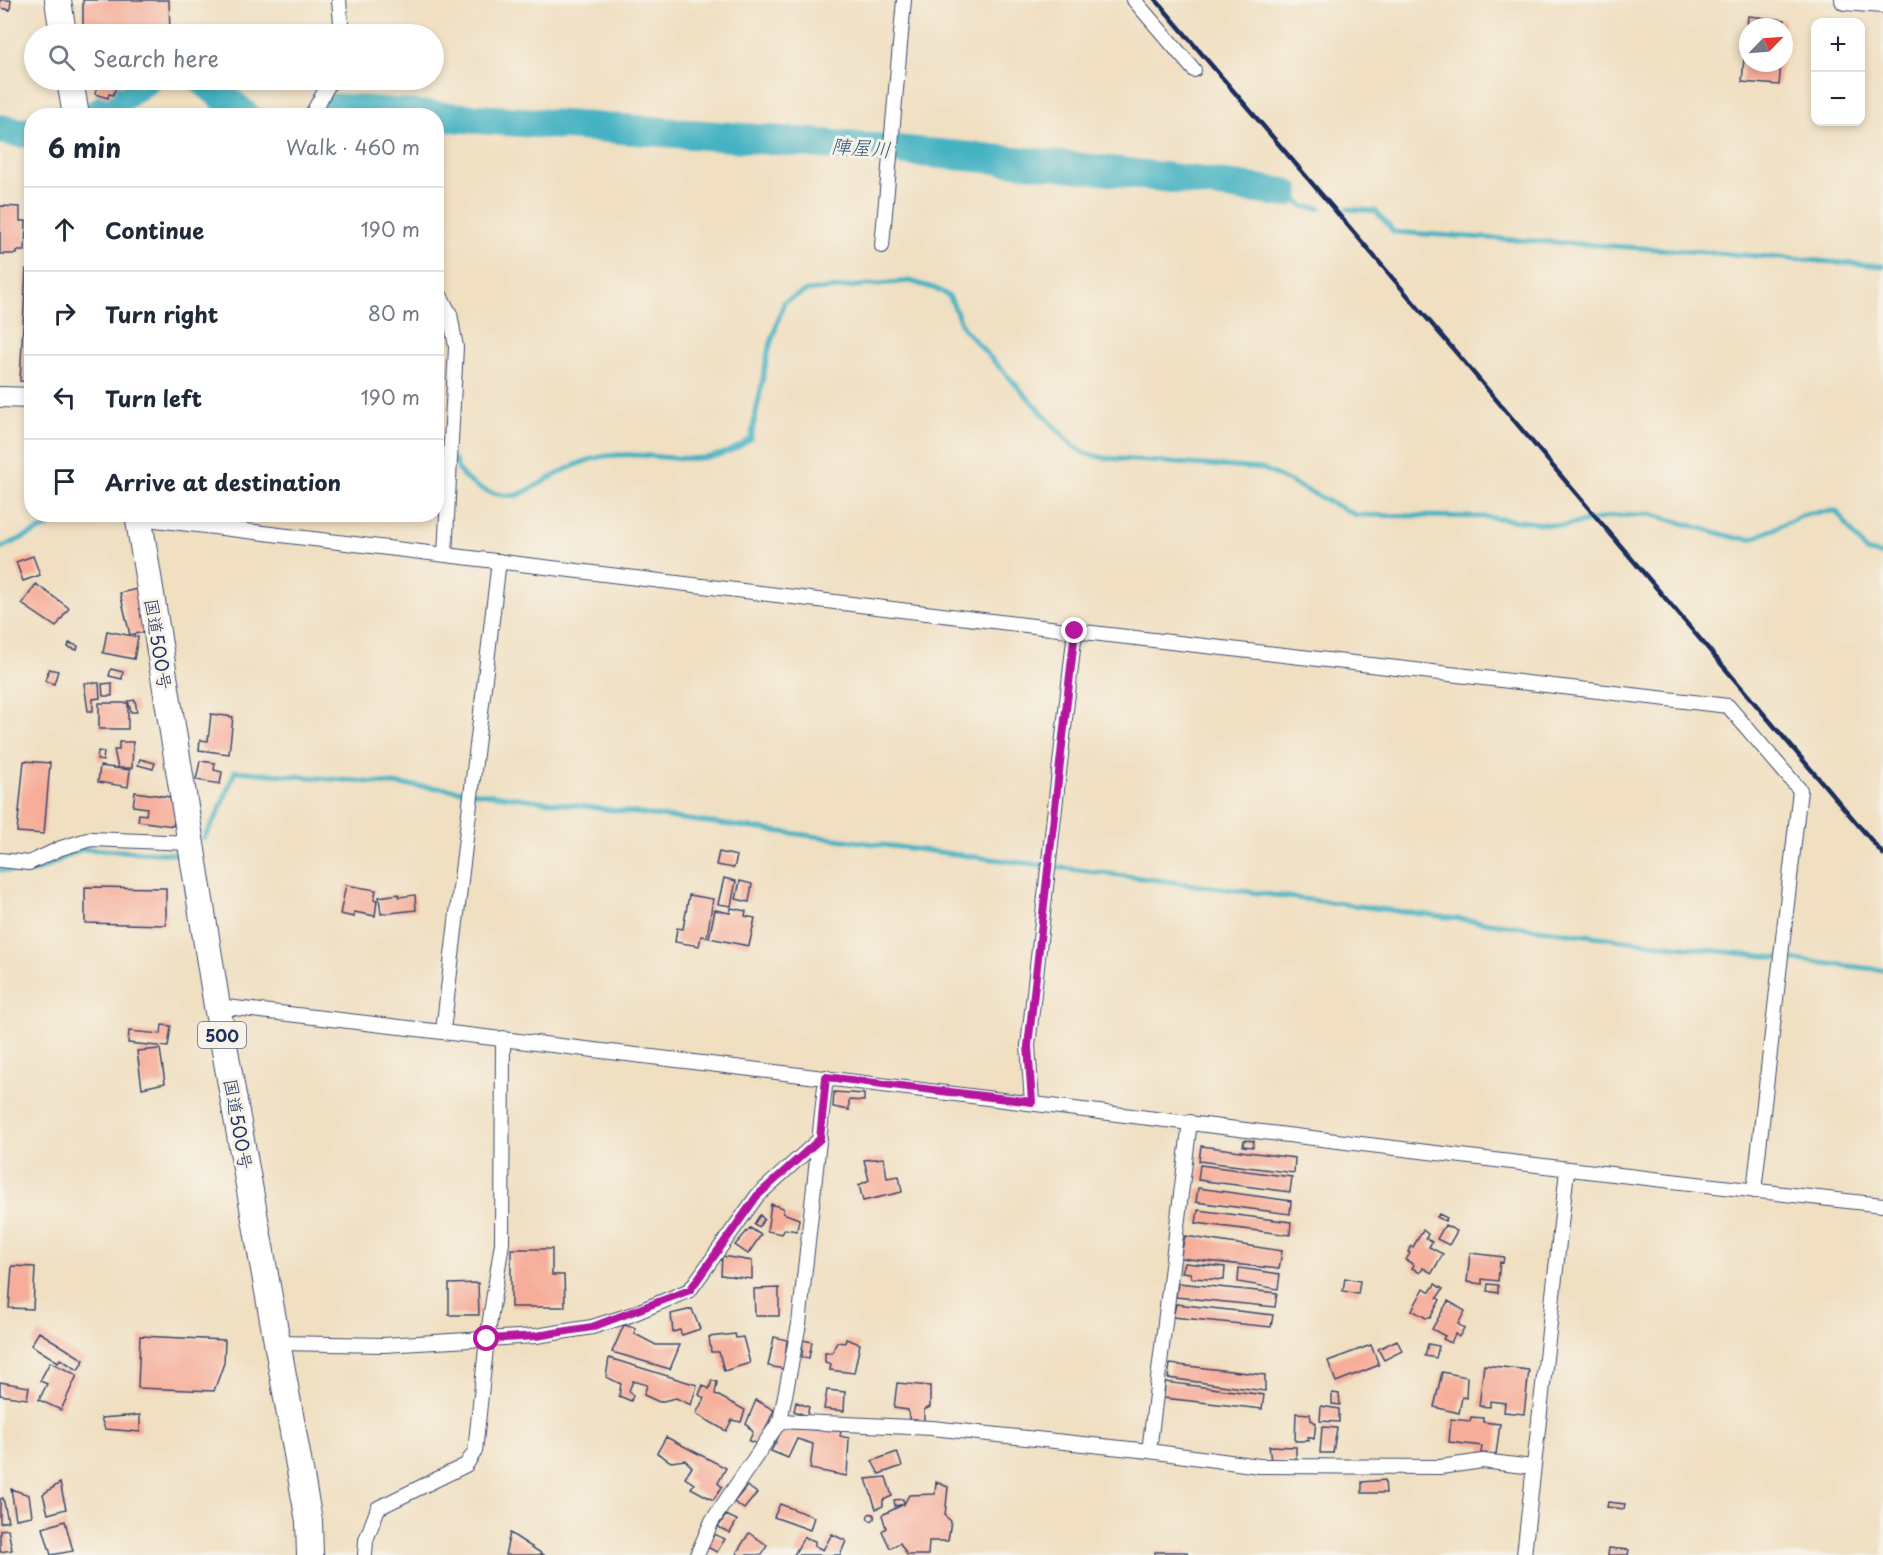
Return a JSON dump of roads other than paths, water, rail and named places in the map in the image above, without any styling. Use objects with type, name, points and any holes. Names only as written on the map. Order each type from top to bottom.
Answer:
[{"type":"highway","points":[[58,0],[62,24]]},
{"type":"highway","points":[[72,90],[75,108]]},
{"type":"highway","name":"国道500号","points":[[140,522],[217,1006],[309,1521],[310,1555]]},
{"type":"street","points":[[339,0],[341,24]]},
{"type":"street","points":[[882,246],[904,0]]},
{"type":"street","points":[[1134,0],[1194,70]]},
{"type":"street","points":[[1845,0],[1883,3]]},
{"type":"street","points":[[315,108],[325,90]]},
{"type":"street","points":[[444,303],[450,314],[456,346],[445,554]]},
{"type":"street","points":[[0,397],[24,398]]},
{"type":"street","points":[[187,522],[1075,631],[1728,706],[1800,790],[1754,1191]]},
{"type":"street","points":[[443,1031],[499,561]]},
{"type":"street","points":[[1032,1102],[1028,1046],[1075,631]]},
{"type":"street","points":[[0,860],[29,863],[62,848],[91,839],[190,843]]},
{"type":"street","points":[[217,1006],[1032,1102],[1567,1170],[1883,1205]]},
{"type":"street","points":[[365,1555],[366,1540],[378,1508],[466,1465],[475,1451],[487,1339],[502,1244],[503,1038]]},
{"type":"street","points":[[697,1555],[712,1521],[780,1421],[799,1324],[826,1077]]},
{"type":"street","points":[[1149,1451],[1190,1122]]},
{"type":"street","points":[[279,1343],[384,1346],[536,1336],[592,1327],[690,1290],[757,1196],[820,1139]]},
{"type":"street","points":[[1524,1555],[1532,1467],[1567,1170]]},
{"type":"street","points":[[780,1421],[932,1428],[1149,1451],[1259,1466],[1440,1467],[1483,1461],[1532,1467]]},
{"type":"waterway","name":"陣屋川","points":[[106,108],[132,90]]},
{"type":"waterway","name":"陣屋川","points":[[215,90],[236,108]]},
{"type":"waterway","name":"陣屋川","points":[[444,117],[967,156],[1285,193]]},
{"type":"waterway","name":"陣屋川","points":[[0,129],[24,133]]},
{"type":"waterway","points":[[1285,193],[1305,207],[1320,208]]},
{"type":"waterway","points":[[1347,209],[1376,211],[1394,232],[1883,266]]},
{"type":"waterway","points":[[455,460],[458,469],[471,483],[489,492],[518,495],[566,469],[596,458],[616,455],[695,458],[714,456],[732,450],[751,438],[768,352],[784,302],[806,291],[910,281],[939,290],[950,297],[963,328],[1072,445],[1084,453],[1104,458],[1264,469],[1356,515],[1486,517],[1563,526],[1614,516],[1650,514],[1736,538],[1752,539],[1808,513],[1836,511],[1866,551],[1883,555]]},
{"type":"waterway","points":[[0,548],[58,522]]},
{"type":"waterway","points":[[204,838],[218,814],[235,771],[440,788],[1623,940],[1883,970]]},
{"type":"waterway","points":[[0,870],[26,873],[39,870],[82,849],[177,854]]},
{"type":"railway","points":[[1156,0],[1883,854]]}]
